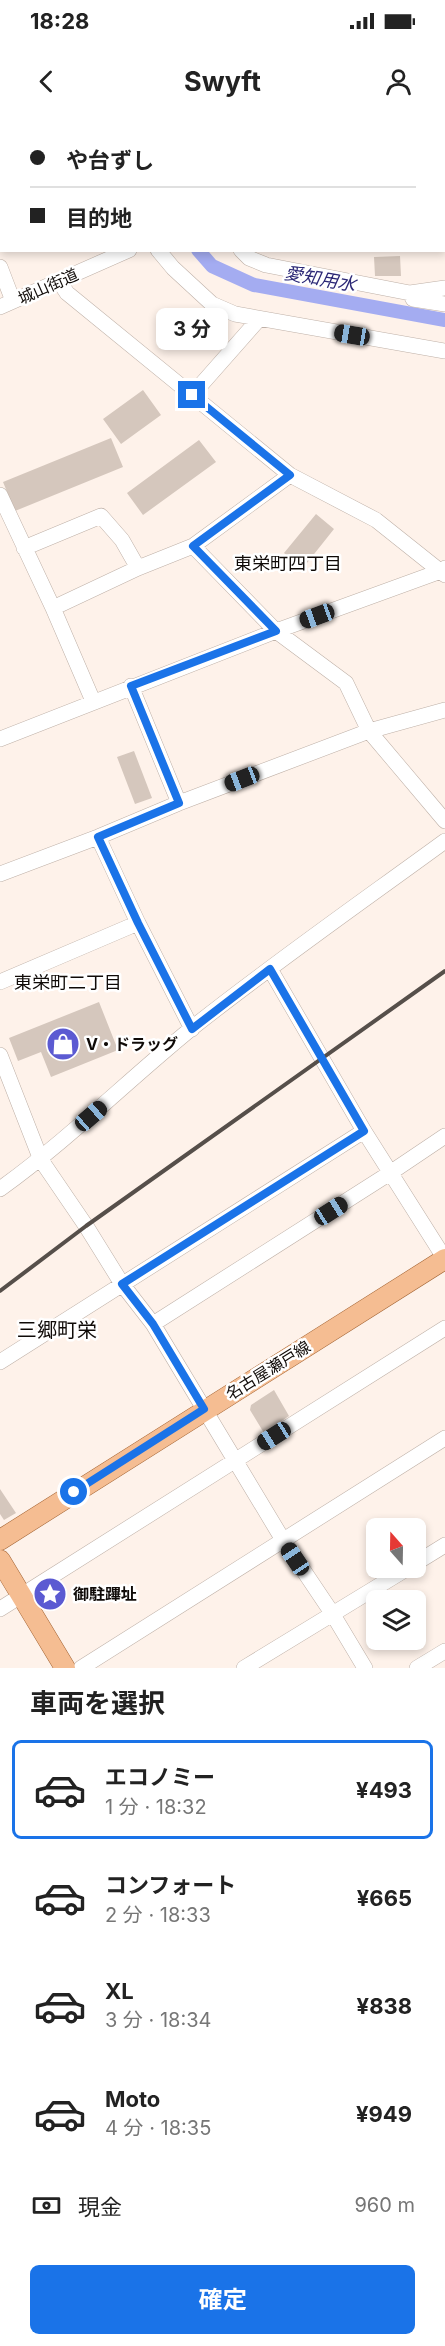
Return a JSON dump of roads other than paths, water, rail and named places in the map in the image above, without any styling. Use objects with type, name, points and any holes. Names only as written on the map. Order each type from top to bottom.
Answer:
[{"type":"main road","name":"名古屋瀬戸線","points":[[0,1540],[204,1409],[445,1259]]},
{"type":"main road","points":[[0,1560],[65,1668]]},
{"type":"street","name":"城山街道","points":[[6,304],[124,252]]},
{"type":"street","points":[[160,252],[173,268],[212,304],[235,314],[445,351]]},
{"type":"street","points":[[243,252],[249,258],[266,266],[410,293],[445,288]]},
{"type":"street","points":[[0,267],[6,304]]},
{"type":"street","points":[[59,281],[67,293],[290,475],[376,520],[444,571]]},
{"type":"street","points":[[410,293],[413,300],[445,304]]},
{"type":"street","points":[[192,395],[259,319]]},
{"type":"street","points":[[53,608],[138,568],[193,546],[290,475]]},
{"type":"street","points":[[0,495],[53,608],[93,701]]},
{"type":"street","points":[[24,548],[101,516],[122,540],[138,568]]},
{"type":"street","points":[[193,546],[276,631],[346,683],[369,731],[445,821]]},
{"type":"street","points":[[0,739],[276,631],[444,571]]},
{"type":"street","points":[[131,686],[179,803]]},
{"type":"street","points":[[0,874],[369,731],[445,710]]},
{"type":"street","points":[[98,837],[138,923],[192,1029]]},
{"type":"street","points":[[0,1189],[40,1160],[192,1029],[445,841]]},
{"type":"street","points":[[0,982],[138,923]]},
{"type":"street","points":[[270,969],[364,1131],[445,1259]]},
{"type":"street","points":[[0,1055],[4,1077],[40,1160],[86,1226],[122,1284],[153,1324],[283,1540],[332,1613],[365,1668]]},
{"type":"street","points":[[0,1362],[364,1131]]},
{"type":"street","points":[[153,1324],[445,1136]]},
{"type":"street","points":[[0,1609],[445,1328]]},
{"type":"street","points":[[81,1668],[445,1438]]},
{"type":"street","points":[[426,1557],[445,1545]]},
{"type":"street","points":[[244,1668],[391,1578]]},
{"type":"street","points":[[417,1668],[445,1651]]},
{"type":"waterway","name":"愛知用水","points":[[200,252],[212,266],[254,285],[445,320]]},
{"type":"railway","points":[[0,1291],[86,1226],[445,971]]},
{"type":"place","name":"V・ドラッグ","points":[[63,1044]]},
{"type":"place","name":"御駐蹕址","points":[[50,1594]]},
{"type":"district","name":"東栄町四丁目","points":[[288,564]]},
{"type":"district","name":"東栄町二丁目","points":[[68,983]]},
{"type":"district","name":"三郷町栄","points":[[57,1330]]}]
